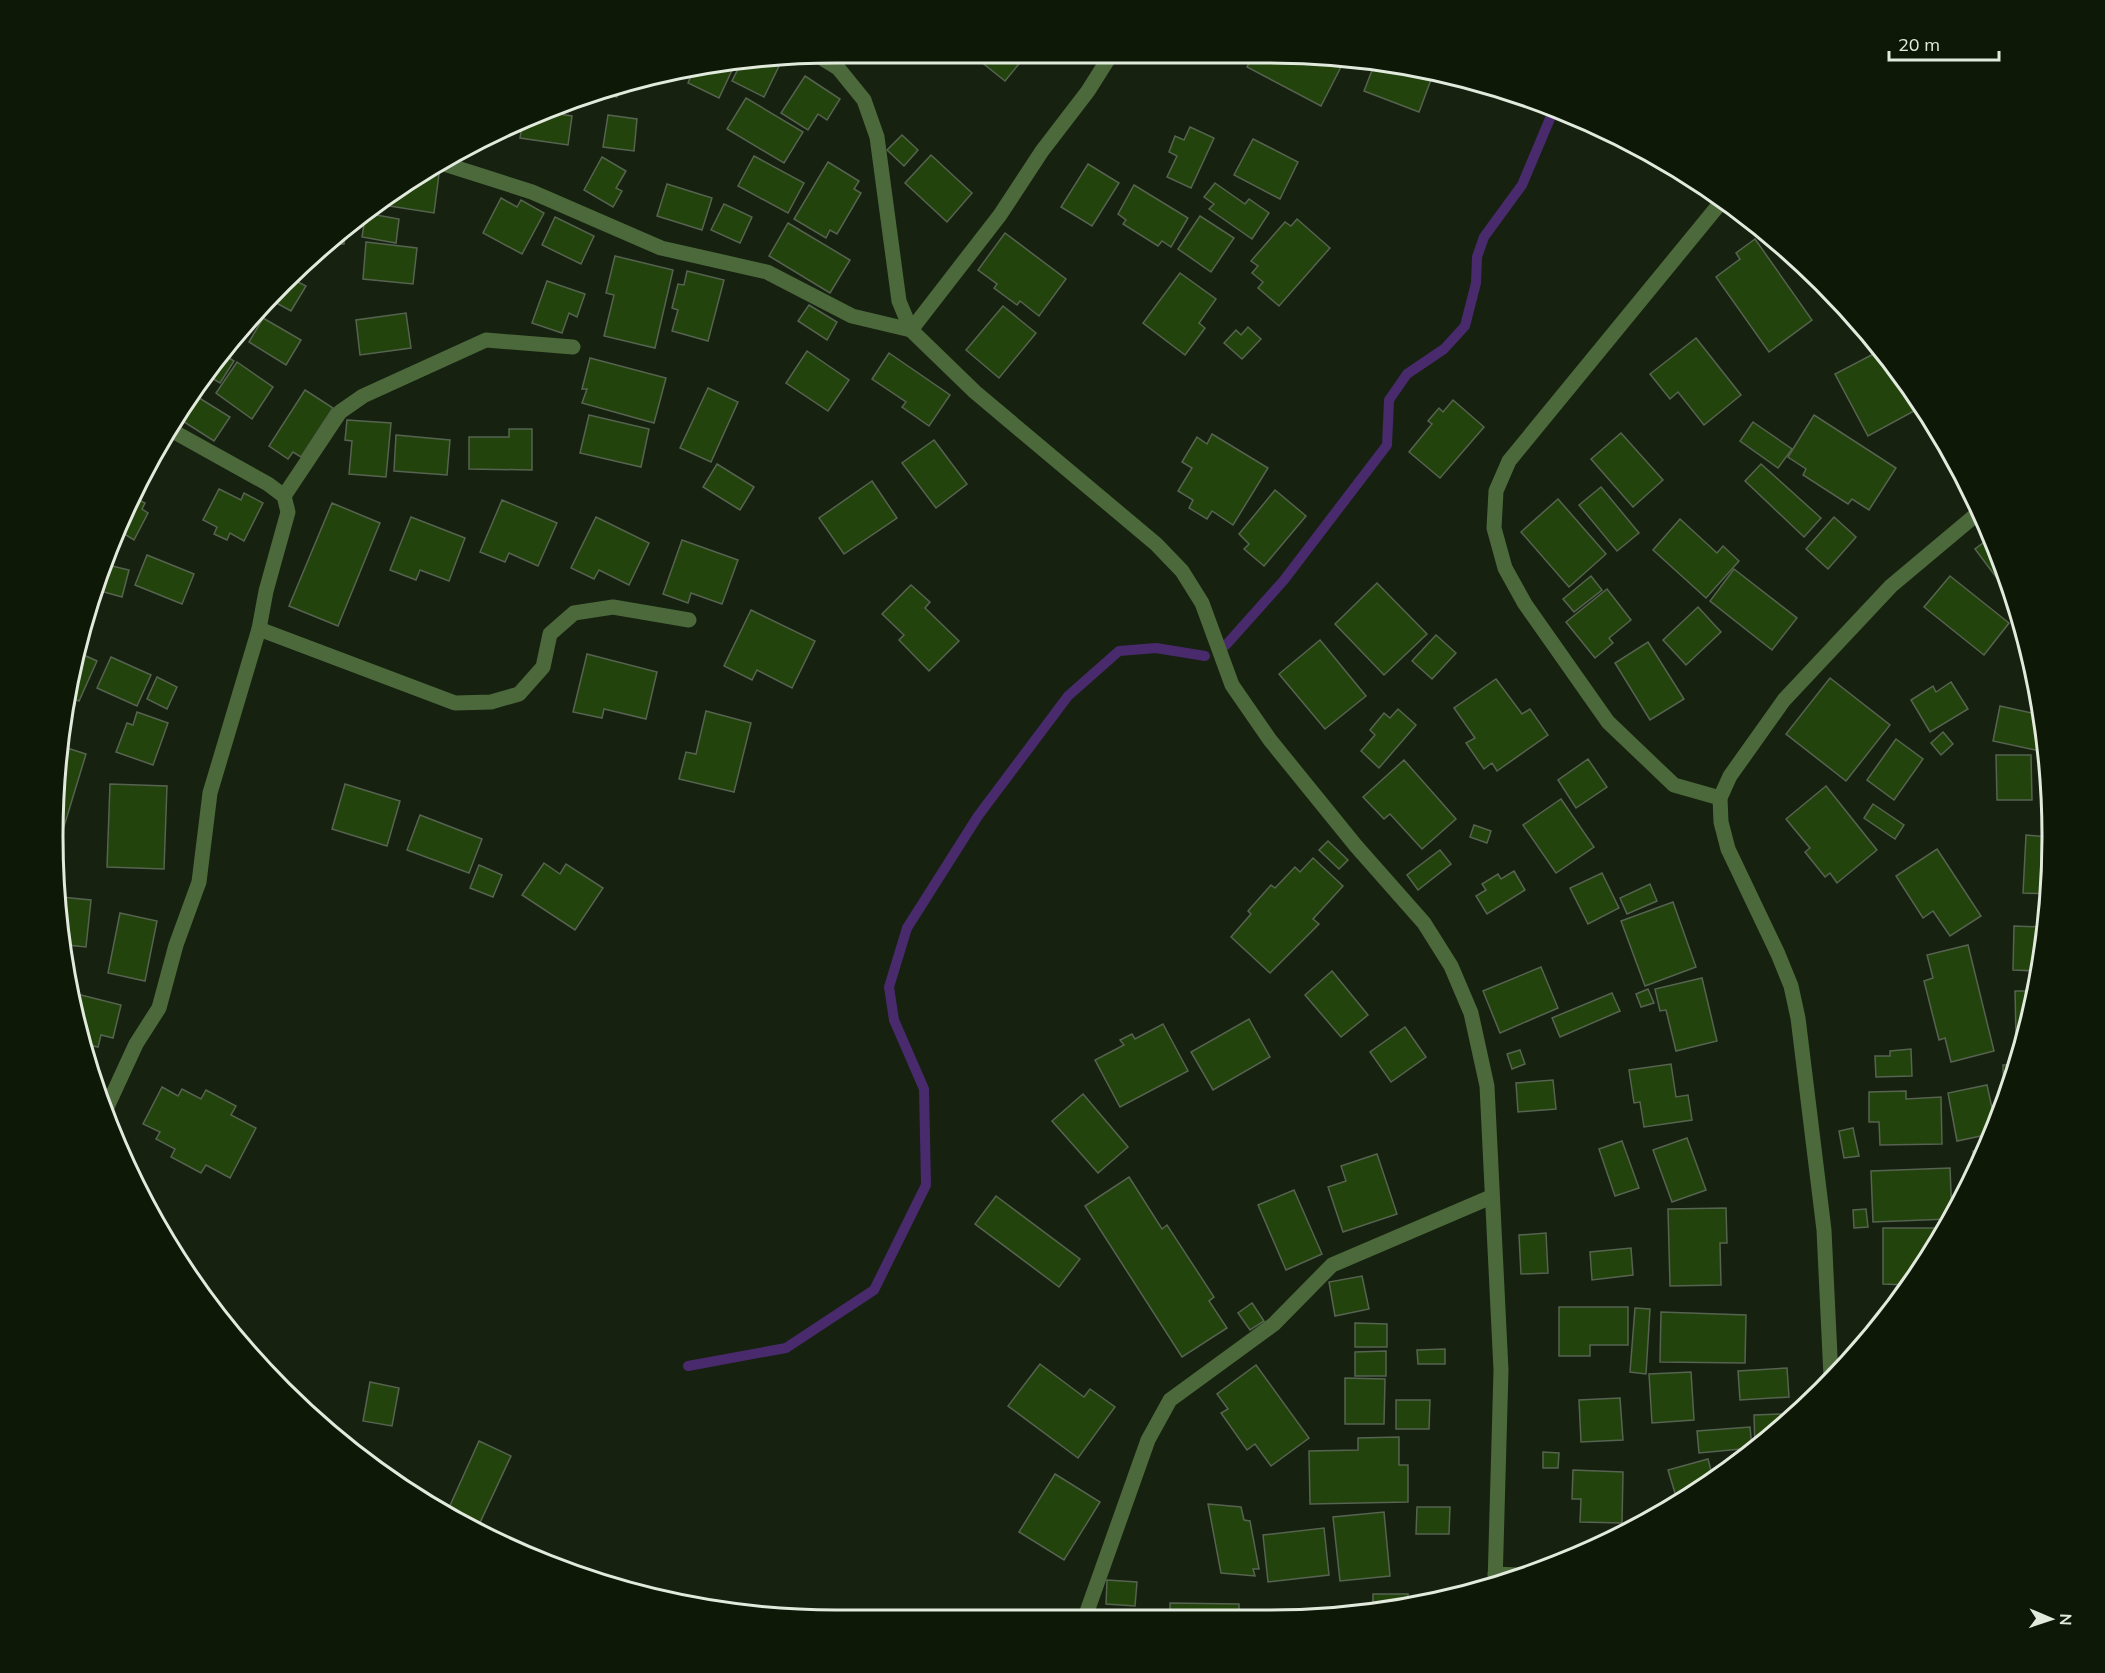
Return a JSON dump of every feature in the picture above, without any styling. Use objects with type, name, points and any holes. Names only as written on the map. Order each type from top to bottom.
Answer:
[{"type":"street","points":[[830,63],[838,68],[864,99],[877,137],[899,301],[911,330],[975,392],[1156,544],[1182,572],[1202,603],[1222,662],[1238,694],[1291,766],[1424,923],[1452,966],[1471,1013],[1487,1086],[1501,1370],[1495,1576]]},
{"type":"street","points":[[911,330],[1000,215],[1042,151],[1088,91],[1106,63]]},
{"type":"street","points":[[451,166],[532,192],[661,248],[767,272],[852,316],[911,330]]},
{"type":"street","points":[[1717,207],[1509,461],[1496,491],[1494,528],[1506,568],[1526,604],[1608,722],[1674,785],[1720,798]]},
{"type":"street","points":[[110,1101],[136,1044],[159,1008],[176,945],[199,882],[210,793],[259,629],[266,591],[288,512],[285,496],[340,412],[363,396],[486,340],[573,347]]},
{"type":"street","points":[[177,433],[268,484],[285,496]]},
{"type":"street","points":[[1831,1367],[1824,1230],[1798,1018],[1791,986],[1778,954],[1728,849],[1721,822],[1720,798],[1730,776],[1784,700],[1891,586],[1973,517]]},
{"type":"street","points":[[259,629],[455,703],[491,702],[519,694],[543,667],[550,634],[574,613],[613,607],[689,620]]},
{"type":"street","points":[[1088,1610],[1148,1440],[1170,1400],[1274,1324],[1332,1265],[1491,1197]]},
{"type":"building","points":[[982,63],[1020,63],[1005,81]]},
{"type":"building","points":[[1249,63],[1268,63],[1341,67],[1321,106],[1247,67]]},
{"type":"building","points":[[779,66],[764,97],[732,81],[738,70]]},
{"type":"building","points":[[1372,70],[1431,81],[1419,112],[1364,91]]},
{"type":"building","points":[[732,71],[719,98],[688,83],[690,77]]},
{"type":"building","points":[[805,76],[840,99],[827,120],[818,114],[808,130],[781,113]]},
{"type":"building","points":[[746,98],[803,132],[784,163],[727,129]]},
{"type":"building","points":[[561,114],[572,116],[568,145],[520,138],[521,131],[540,122]]},
{"type":"building","points":[[608,115],[637,119],[634,151],[603,147]]},
{"type":"building","points":[[1190,127],[1214,138],[1191,188],[1167,177],[1177,156],[1169,152],[1175,136],[1184,140]]},
{"type":"building","points":[[902,135],[918,150],[904,166],[887,150]]},
{"type":"building","points":[[1253,139],[1298,162],[1280,199],[1234,175]]},
{"type":"building","points":[[931,155],[972,193],[947,222],[905,183]]},
{"type":"building","points":[[754,156],[804,183],[788,213],[738,186]]},
{"type":"building","points":[[602,157],[626,171],[616,188],[622,191],[613,207],[584,190]]},
{"type":"building","points":[[828,162],[859,181],[854,189],[861,193],[837,234],[830,230],[826,238],[794,219]]},
{"type":"building","points":[[1088,164],[1119,183],[1092,226],[1061,207]]},
{"type":"building","points":[[439,174],[434,213],[389,206]]},
{"type":"building","points":[[1215,183],[1245,204],[1249,199],[1269,213],[1252,239],[1209,209],[1214,204],[1204,197]]},
{"type":"building","points":[[667,184],[712,198],[702,230],[657,216]]},
{"type":"building","points":[[1134,185],[1188,218],[1171,247],[1162,241],[1158,246],[1123,224],[1126,220],[1118,214]]},
{"type":"building","points":[[501,198],[517,207],[521,200],[544,213],[522,254],[483,233]]},
{"type":"building","points":[[724,204],[752,217],[740,243],[711,230]]},
{"type":"building","points":[[377,215],[399,219],[396,243],[362,237],[364,225]]},
{"type":"building","points":[[1200,216],[1234,238],[1211,272],[1178,249]]},
{"type":"building","points":[[555,217],[594,236],[581,264],[542,245]]},
{"type":"building","points":[[1297,219],[1330,248],[1279,306],[1258,288],[1263,282],[1252,273],[1258,266],[1251,261],[1285,222],[1291,226]]},
{"type":"building","points":[[788,223],[850,260],[830,293],[769,256]]},
{"type":"building","points":[[1005,233],[1066,279],[1039,316],[1020,301],[1017,305],[994,288],[997,284],[978,270]]},
{"type":"building","points":[[1755,239],[1812,320],[1769,352],[1716,277],[1740,259],[1736,253]]},
{"type":"building","points":[[366,242],[417,248],[413,284],[363,279]]},
{"type":"building","points":[[615,256],[673,270],[655,348],[604,336],[614,295],[606,293]]},
{"type":"building","points":[[687,271],[724,280],[708,341],[672,331],[678,310],[672,308],[678,284],[684,285]]},
{"type":"building","points":[[1180,273],[1216,299],[1199,323],[1205,328],[1185,355],[1143,323]]},
{"type":"building","points":[[547,281],[585,294],[577,317],[569,313],[562,333],[532,323]]},
{"type":"building","points":[[298,282],[306,286],[291,311],[277,303]]},
{"type":"building","points":[[809,305],[837,322],[827,340],[798,321]]},
{"type":"building","points":[[1003,306],[1036,333],[999,378],[966,350]]},
{"type":"building","points":[[406,313],[411,348],[360,355],[356,320]]},
{"type":"building","points":[[263,318],[301,340],[286,365],[249,342]]},
{"type":"building","points":[[1248,327],[1261,339],[1242,359],[1224,343],[1236,330],[1241,335]]},
{"type":"building","points":[[1696,338],[1741,395],[1704,425],[1678,392],[1670,399],[1650,374]]},
{"type":"building","points":[[807,351],[849,380],[828,411],[786,383]]},
{"type":"building","points":[[889,353],[950,395],[929,426],[902,407],[906,402],[872,379]]},
{"type":"building","points":[[1873,354],[1914,411],[1868,436],[1835,374]]},
{"type":"building","points":[[229,358],[234,361],[220,383],[213,379]]},
{"type":"building","points":[[590,358],[666,378],[654,423],[582,403],[587,389],[582,389]]},
{"type":"building","points":[[237,362],[273,387],[252,419],[216,393]]},
{"type":"building","points":[[708,388],[738,402],[711,462],[680,448]]},
{"type":"building","points":[[305,390],[333,408],[301,457],[293,452],[288,459],[269,446]]},
{"type":"building","points":[[199,398],[230,417],[214,441],[184,422]]},
{"type":"building","points":[[1453,400],[1484,427],[1440,478],[1409,452],[1432,424],[1428,421],[1439,408],[1443,412]]},
{"type":"building","points":[[589,415],[649,429],[641,467],[580,453]]},
{"type":"building","points":[[1814,415],[1896,468],[1869,510],[1852,499],[1848,504],[1803,475],[1806,469],[1788,457]]},
{"type":"building","points":[[347,420],[391,423],[386,477],[349,474],[352,441],[345,440]]},
{"type":"building","points":[[1753,422],[1792,449],[1778,468],[1740,441]]},
{"type":"building","points":[[509,429],[532,429],[532,470],[469,469],[469,437],[509,437]]},
{"type":"building","points":[[1621,433],[1663,480],[1633,507],[1591,459]]},
{"type":"building","points":[[1212,434],[1268,468],[1233,525],[1212,511],[1207,519],[1189,508],[1193,500],[1178,491],[1192,468],[1182,462],[1197,437],[1207,444]]},
{"type":"building","points":[[396,435],[450,440],[447,475],[394,471]]},
{"type":"building","points":[[934,440],[967,484],[936,508],[902,463]]},
{"type":"building","points":[[717,464],[754,487],[740,510],[703,487]]},
{"type":"building","points":[[1761,464],[1821,518],[1804,537],[1745,481]]},
{"type":"building","points":[[872,481],[897,518],[844,554],[819,518]]},
{"type":"building","points":[[1601,487],[1639,533],[1617,551],[1579,505]]},
{"type":"building","points":[[219,489],[241,500],[244,493],[263,503],[244,541],[230,533],[227,540],[214,534],[217,527],[203,520]]},
{"type":"building","points":[[1275,490],[1306,516],[1264,566],[1244,549],[1249,544],[1239,534]]},
{"type":"building","points":[[1558,499],[1606,554],[1569,587],[1521,532]]},
{"type":"building","points":[[502,500],[557,523],[538,566],[509,553],[505,562],[480,552]]},
{"type":"building","points":[[140,501],[145,503],[142,509],[148,513],[134,540],[125,534]]},
{"type":"building","points":[[332,503],[380,523],[338,626],[289,606]]},
{"type":"building","points":[[411,517],[465,538],[449,581],[420,570],[416,580],[390,570]]},
{"type":"building","points":[[596,517],[649,543],[629,585],[599,570],[594,579],[571,568]]},
{"type":"building","points":[[1834,517],[1856,537],[1828,569],[1806,549]]},
{"type":"building","points":[[1680,519],[1717,553],[1723,546],[1739,561],[1706,598],[1653,550]]},
{"type":"building","points":[[682,540],[738,560],[722,604],[691,593],[688,603],[663,594]]},
{"type":"building","points":[[1984,542],[1998,579],[1975,549]]},
{"type":"building","points":[[147,555],[194,574],[182,604],[135,585]]},
{"type":"building","points":[[112,566],[129,570],[122,597],[103,592]]},
{"type":"building","points":[[1734,569],[1797,618],[1772,650],[1710,601]]},
{"type":"building","points":[[1591,576],[1602,590],[1574,612],[1563,599]]},
{"type":"building","points":[[1950,576],[2009,623],[1984,655],[1924,607]]},
{"type":"building","points":[[1377,583],[1427,634],[1384,675],[1335,624]]},
{"type":"building","points":[[911,585],[930,602],[925,608],[959,641],[929,671],[899,640],[904,635],[882,614]]},
{"type":"building","points":[[1607,589],[1631,620],[1609,638],[1613,643],[1595,658],[1566,622]]},
{"type":"building","points":[[1698,607],[1721,632],[1686,665],[1663,640]]},
{"type":"building","points":[[751,610],[815,641],[792,688],[757,670],[752,680],[724,666]]},
{"type":"building","points":[[1436,635],[1456,653],[1432,679],[1412,661]]},
{"type":"building","points":[[1320,640],[1366,696],[1325,729],[1279,674]]},
{"type":"building","points":[[1648,642],[1684,699],[1650,720],[1615,663]]},
{"type":"building","points":[[587,654],[657,672],[646,719],[604,709],[602,718],[573,712]]},
{"type":"building","points":[[85,655],[97,661],[79,701],[76,700]]},
{"type":"building","points":[[111,657],[151,675],[137,706],[97,688]]},
{"type":"building","points":[[157,677],[177,687],[167,709],[147,699]]},
{"type":"building","points":[[1830,678],[1890,725],[1846,781],[1786,734]]},
{"type":"building","points":[[1496,679],[1522,714],[1530,709],[1548,735],[1497,771],[1492,763],[1484,769],[1466,743],[1475,738],[1454,708]]},
{"type":"building","points":[[1951,682],[1968,709],[1930,732],[1911,700],[1933,686],[1936,692]]},
{"type":"building","points":[[2000,706],[2031,713],[2036,750],[1993,741]]},
{"type":"building","points":[[1398,709],[1416,725],[1379,768],[1361,751],[1375,735],[1370,730],[1384,713],[1390,718]]},
{"type":"building","points":[[706,711],[751,723],[734,792],[679,779],[686,752],[696,754]]},
{"type":"building","points":[[137,712],[168,723],[153,765],[116,752],[127,723],[133,725]]},
{"type":"building","points":[[1943,732],[1953,744],[1941,755],[1931,743]]},
{"type":"building","points":[[1896,739],[1923,759],[1894,800],[1867,780]]},
{"type":"building","points":[[69,749],[86,754],[63,829]]},
{"type":"building","points":[[1996,755],[2031,755],[2032,800],[1997,800]]},
{"type":"building","points":[[1588,759],[1607,787],[1576,808],[1558,780]]},
{"type":"building","points":[[1404,760],[1456,819],[1422,849],[1390,814],[1384,819],[1363,797]]},
{"type":"building","points":[[110,784],[167,786],[164,869],[107,867]]},
{"type":"building","points":[[345,784],[400,801],[387,846],[332,829]]},
{"type":"building","points":[[1826,786],[1877,850],[1837,883],[1830,873],[1825,877],[1805,852],[1810,848],[1786,819]]},
{"type":"building","points":[[1561,799],[1594,847],[1556,873],[1523,825]]},
{"type":"building","points":[[1873,804],[1904,825],[1895,839],[1864,818]]},
{"type":"building","points":[[420,815],[482,839],[469,873],[407,850]]},
{"type":"building","points":[[1474,825],[1491,831],[1487,843],[1470,837]]},
{"type":"building","points":[[2026,835],[2042,836],[2039,894],[2023,893]]},
{"type":"building","points":[[1328,841],[1348,860],[1339,869],[1319,850]]},
{"type":"building","points":[[1937,849],[1981,916],[1950,936],[1933,911],[1923,918],[1896,876]]},
{"type":"building","points":[[1440,850],[1451,864],[1418,890],[1407,875]]},
{"type":"building","points":[[1313,858],[1343,886],[1313,919],[1319,924],[1270,973],[1231,937],[1251,914],[1248,911],[1271,885],[1275,888],[1295,867],[1300,872]]},
{"type":"building","points":[[544,863],[560,874],[566,864],[603,888],[575,930],[522,895]]},
{"type":"building","points":[[479,865],[502,875],[493,897],[470,888]]},
{"type":"building","points":[[1514,871],[1525,890],[1487,914],[1476,896],[1486,890],[1482,884],[1498,874],[1501,879]]},
{"type":"building","points":[[1602,873],[1619,908],[1588,924],[1570,888]]},
{"type":"building","points":[[1650,884],[1657,901],[1627,914],[1620,898]]},
{"type":"building","points":[[66,898],[91,900],[86,947],[71,945]]},
{"type":"building","points":[[1673,902],[1696,967],[1645,986],[1621,921]]},
{"type":"building","points":[[120,913],[157,921],[145,981],[108,973]]},
{"type":"building","points":[[2014,926],[2036,927],[2030,971],[2013,970]]},
{"type":"building","points":[[1968,945],[1994,1051],[1951,1062],[1945,1038],[1939,1040],[1924,981],[1933,978],[1927,955]]},
{"type":"building","points":[[1541,967],[1558,1008],[1500,1033],[1483,991]]},
{"type":"building","points":[[1332,971],[1368,1015],[1341,1037],[1305,995]]},
{"type":"building","points":[[1702,978],[1717,1041],[1676,1051],[1666,1010],[1660,1011],[1655,989]]},
{"type":"building","points":[[1648,989],[1654,1003],[1641,1007],[1636,994]]},
{"type":"building","points":[[2015,991],[2026,991],[2016,1037]]},
{"type":"building","points":[[1612,993],[1620,1011],[1560,1037],[1552,1018]]},
{"type":"building","points":[[80,995],[121,1005],[113,1038],[101,1035],[98,1047],[93,1046],[93,1048]]},
{"type":"building","points":[[1249,1019],[1270,1057],[1213,1090],[1191,1052]]},
{"type":"building","points":[[1163,1024],[1188,1071],[1120,1107],[1095,1060],[1124,1045],[1120,1040],[1132,1034],[1135,1039]]},
{"type":"building","points":[[1405,1027],[1426,1057],[1391,1082],[1370,1052]]},
{"type":"building","points":[[1911,1049],[1912,1076],[1876,1077],[1875,1056],[1890,1056],[1890,1051]]},
{"type":"building","points":[[1520,1050],[1525,1064],[1512,1069],[1507,1054]]},
{"type":"building","points":[[1671,1064],[1676,1097],[1688,1095],[1692,1120],[1644,1127],[1640,1102],[1634,1103],[1629,1070]]},
{"type":"building","points":[[2003,1065],[2007,1065],[2003,1077]]},
{"type":"building","points":[[1553,1080],[1556,1109],[1518,1112],[1516,1083]]},
{"type":"building","points":[[1987,1085],[1992,1109],[1982,1136],[1957,1141],[1948,1093]]},
{"type":"building","points":[[162,1087],[178,1096],[182,1089],[201,1099],[206,1090],[236,1106],[231,1115],[256,1128],[230,1178],[206,1165],[201,1173],[171,1157],[175,1149],[156,1139],[160,1132],[143,1124]]},
{"type":"building","points":[[1906,1091],[1906,1099],[1941,1097],[1942,1144],[1880,1145],[1879,1122],[1869,1122],[1869,1092]]},
{"type":"building","points":[[1083,1094],[1128,1147],[1098,1173],[1052,1121]]},
{"type":"building","points":[[1853,1128],[1859,1156],[1844,1158],[1839,1131]]},
{"type":"building","points":[[1687,1138],[1706,1190],[1672,1202],[1653,1150]]},
{"type":"building","points":[[1622,1141],[1639,1188],[1615,1196],[1599,1149]]},
{"type":"building","points":[[1377,1154],[1397,1214],[1343,1232],[1328,1187],[1346,1181],[1341,1166]]},
{"type":"building","points":[[1950,1168],[1951,1199],[1940,1219],[1873,1222],[1871,1171]]},
{"type":"building","points":[[1129,1177],[1162,1229],[1167,1225],[1214,1297],[1209,1301],[1227,1328],[1182,1357],[1085,1206]]},
{"type":"building","points":[[1294,1190],[1322,1254],[1286,1270],[1258,1205]]},
{"type":"building","points":[[996,1196],[1080,1259],[1059,1287],[975,1224]]},
{"type":"building","points":[[1726,1208],[1727,1243],[1720,1243],[1721,1285],[1670,1286],[1668,1209]]},
{"type":"building","points":[[1866,1209],[1868,1227],[1854,1228],[1853,1210]]},
{"type":"building","points":[[1883,1228],[1935,1228],[1898,1285],[1883,1284]]},
{"type":"building","points":[[1546,1233],[1548,1273],[1521,1274],[1519,1235]]},
{"type":"building","points":[[1631,1248],[1633,1275],[1592,1280],[1590,1252]]},
{"type":"building","points":[[1362,1276],[1369,1309],[1335,1316],[1329,1282]]},
{"type":"building","points":[[1252,1303],[1264,1321],[1250,1330],[1238,1313]]},
{"type":"building","points":[[1559,1307],[1628,1307],[1628,1345],[1590,1345],[1590,1356],[1559,1356]]},
{"type":"building","points":[[1635,1308],[1650,1309],[1646,1374],[1630,1372]]},
{"type":"building","points":[[1661,1312],[1746,1315],[1745,1363],[1660,1362]]},
{"type":"building","points":[[1355,1323],[1387,1324],[1387,1347],[1355,1347]]},
{"type":"building","points":[[1445,1349],[1445,1364],[1418,1364],[1417,1350]]},
{"type":"building","points":[[1386,1351],[1386,1376],[1355,1376],[1355,1352]]},
{"type":"building","points":[[1040,1364],[1084,1397],[1090,1389],[1115,1407],[1078,1458],[1008,1406]]},
{"type":"building","points":[[1256,1365],[1309,1438],[1271,1466],[1255,1444],[1247,1450],[1221,1413],[1228,1409],[1217,1394]]},
{"type":"building","points":[[1787,1368],[1789,1397],[1740,1400],[1738,1371]]},
{"type":"building","points":[[1691,1372],[1694,1420],[1652,1423],[1649,1374]]},
{"type":"building","points":[[1345,1378],[1385,1379],[1384,1424],[1345,1424]]},
{"type":"building","points":[[370,1382],[399,1388],[392,1426],[363,1421]]},
{"type":"building","points":[[1620,1398],[1623,1440],[1581,1442],[1579,1400]]},
{"type":"building","points":[[1396,1400],[1430,1400],[1429,1429],[1396,1429]]},
{"type":"building","points":[[1783,1414],[1783,1414],[1755,1437],[1754,1415]]},
{"type":"building","points":[[1750,1427],[1751,1440],[1740,1449],[1699,1453],[1697,1431]]},
{"type":"building","points":[[1399,1437],[1399,1465],[1408,1465],[1408,1502],[1310,1504],[1309,1451],[1358,1450],[1358,1438]]},
{"type":"building","points":[[479,1441],[511,1456],[480,1522],[450,1506]]},
{"type":"building","points":[[1543,1452],[1559,1453],[1558,1468],[1543,1468]]},
{"type":"building","points":[[1708,1459],[1711,1470],[1675,1494],[1668,1470]]},
{"type":"building","points":[[1573,1470],[1623,1472],[1622,1523],[1580,1522],[1581,1499],[1572,1499]]},
{"type":"building","points":[[1055,1474],[1100,1502],[1064,1560],[1019,1532]]},
{"type":"building","points":[[1208,1504],[1241,1507],[1244,1520],[1250,1521],[1259,1569],[1253,1569],[1255,1576],[1221,1573]]},
{"type":"building","points":[[1417,1507],[1450,1507],[1449,1534],[1416,1534]]},
{"type":"building","points":[[1384,1512],[1390,1576],[1340,1581],[1333,1517]]},
{"type":"building","points":[[1324,1528],[1329,1575],[1268,1582],[1263,1535]]},
{"type":"building","points":[[1107,1580],[1137,1582],[1135,1606],[1106,1604]]},
{"type":"building","points":[[1373,1594],[1408,1594],[1408,1597],[1373,1602]]},
{"type":"building","points":[[1170,1603],[1239,1604],[1239,1610],[1170,1610]]},
{"type":"waterway","points":[[1226,645],[1284,580],[1387,445],[1389,400],[1407,374],[1444,349],[1465,326],[1476,283],[1477,257],[1484,237],[1522,185],[1551,117]]},
{"type":"waterway","points":[[688,1366],[786,1348],[874,1290],[926,1185],[924,1089],[894,1020],[889,987],[907,928],[978,816],[1068,696],[1119,651],[1156,648],[1205,656]]}]
